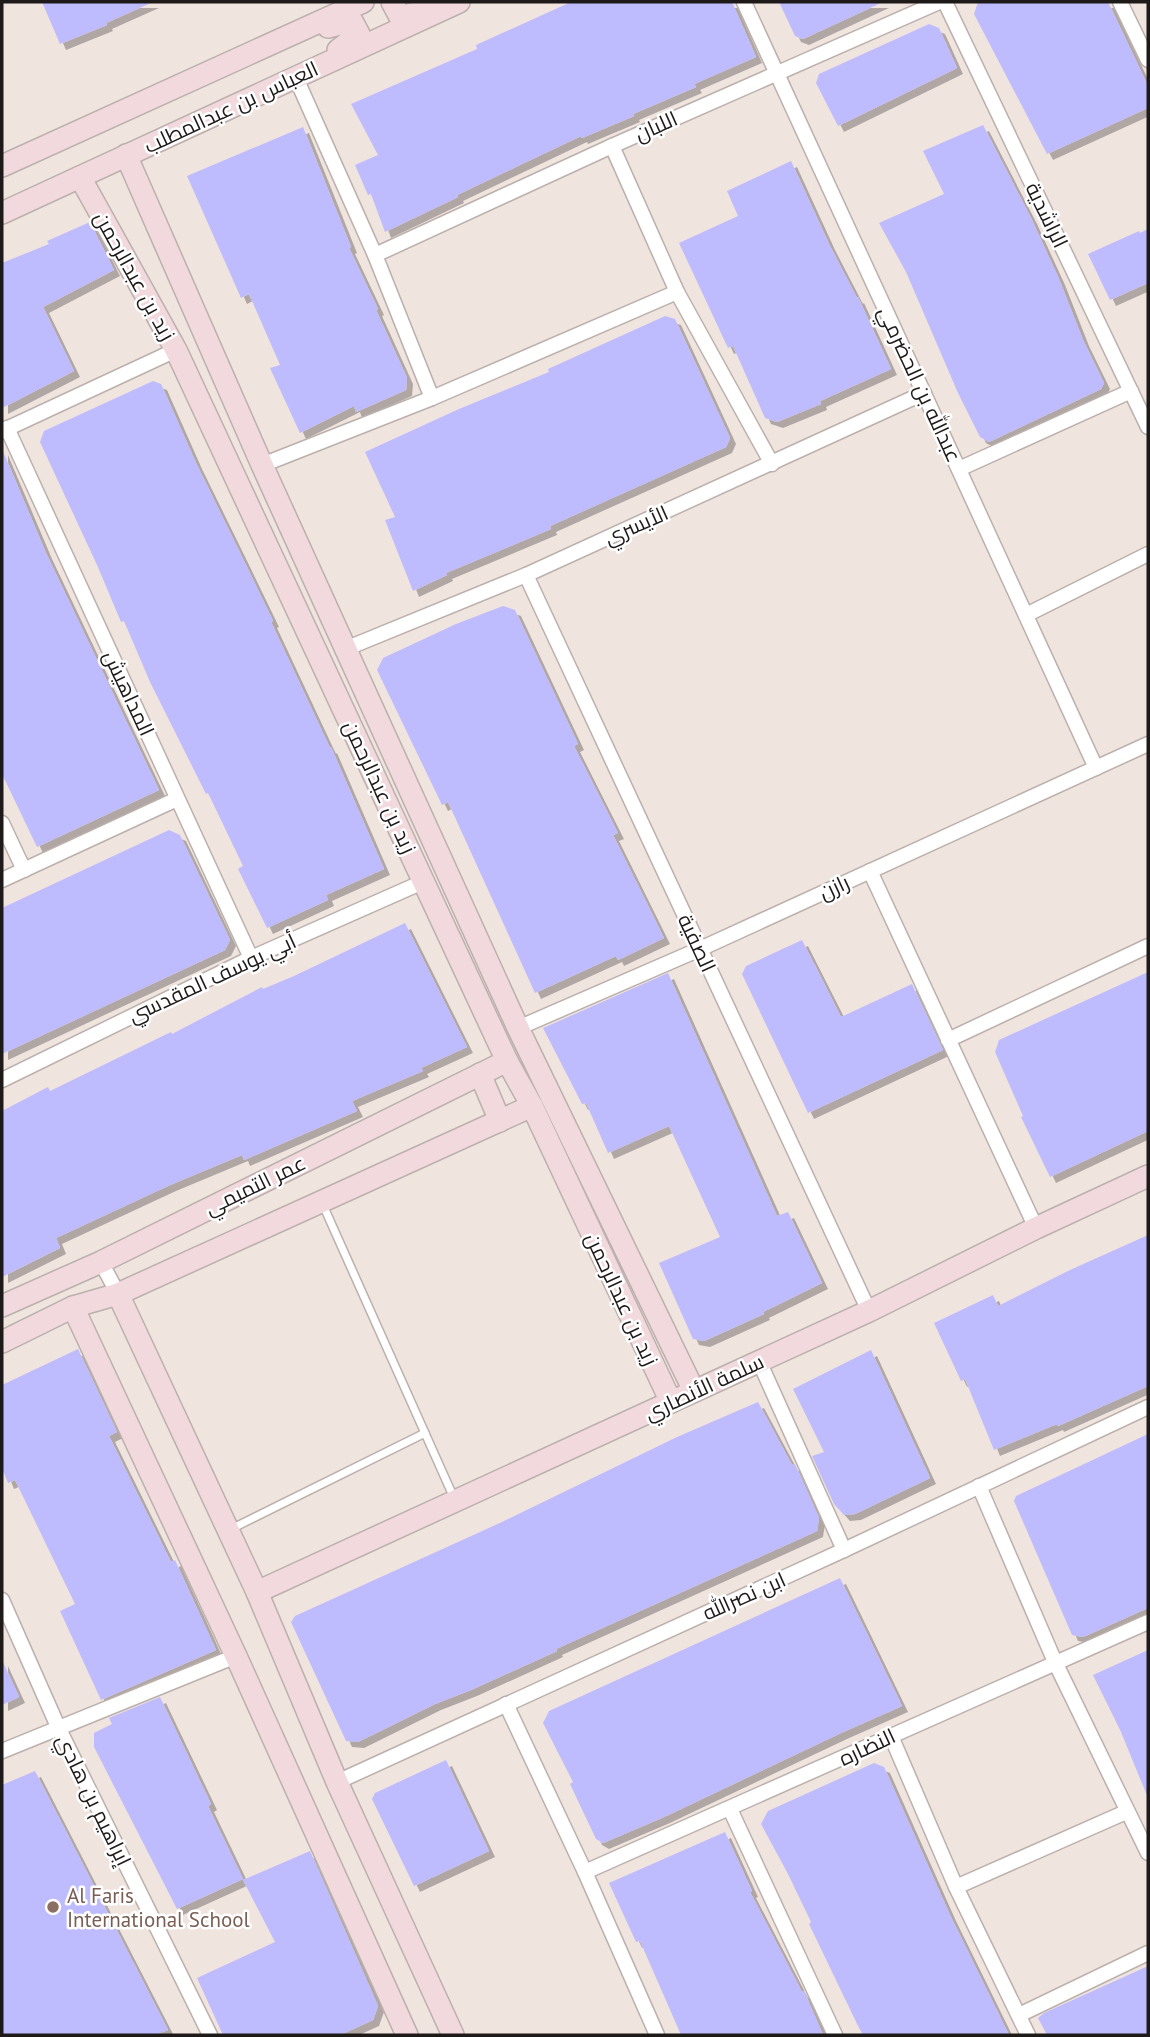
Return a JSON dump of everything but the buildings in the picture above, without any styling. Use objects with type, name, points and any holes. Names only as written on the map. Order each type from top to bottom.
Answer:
[{"type":"street","name":"العباس بن عبدالمطلب","points":[[2,166],[292,35],[343,7],[363,2]]},
{"type":"street","points":[[392,2],[400,18],[459,2]]},
{"type":"street","name":"العباس بن عبدالمطلب","points":[[2,213],[459,2]]},
{"type":"street","name":"عبدالله بن الحضرمي","points":[[744,2],[1096,768]]},
{"type":"street","name":"اللبان","points":[[375,255],[612,146],[939,2]]},
{"type":"street","name":"الراشدية","points":[[945,2],[1148,428]]},
{"type":"street","points":[[1120,2],[1148,60]]},
{"type":"street","points":[[292,35],[352,21],[359,34],[305,73],[432,398]]},
{"type":"street","points":[[612,146],[677,292],[772,464]]},
{"type":"street","name":"زيد بن عبدالرحمن","points":[[125,155],[261,465],[518,1028],[694,1391]]},
{"type":"street","name":"زيد بن عبدالرحمن","points":[[80,177],[176,350],[507,1061],[532,1106],[671,1402]]},
{"type":"street","points":[[261,465],[432,398],[677,292]]},
{"type":"street","points":[[4,430],[176,350]]},
{"type":"street","points":[[959,469],[1131,391]]},
{"type":"street","name":"الأيسري","points":[[345,649],[526,575],[924,393]]},
{"type":"street","name":"المداهيش","points":[[4,430],[251,958]]},
{"type":"street","points":[[1026,615],[1148,554]]},
{"type":"street","name":"الصفية","points":[[526,575],[869,1311]]},
{"type":"street","name":"رازن","points":[[518,1028],[700,949],[1148,744]]},
{"type":"street","points":[[2,880],[177,799]]},
{"type":"street","points":[[2,823],[24,870]]},
{"type":"street","points":[[870,871],[1036,1227]]},
{"type":"street","name":"أبي يوسف المقدسي","points":[[2,1080],[251,958],[425,881]]},
{"type":"street","points":[[948,1040],[1148,946]]},
{"type":"street","name":"عمر التميمي","points":[[2,1306],[101,1262],[507,1061]]},
{"type":"street","points":[[480,1074],[500,1121]]},
{"type":"street","points":[[2,1342],[73,1307],[118,1294],[532,1106]]},
{"type":"street","name":"سلمة الأنصاري","points":[[257,1592],[869,1311],[1036,1227],[1148,1176]]},
{"type":"street","points":[[101,1262],[229,1530],[337,1782],[453,2035]]},
{"type":"street","points":[[73,1307],[236,1656],[407,2035]]},
{"type":"street","points":[[759,1361],[844,1550]]},
{"type":"street","name":"ابن نصرالله","points":[[337,1782],[844,1550],[1148,1407]]},
{"type":"street","points":[[979,1486],[1055,1662],[1126,1812],[1147,1847]]},
{"type":"street","name":"إبراهيم بن هادي","points":[[2,1600],[59,1729],[210,2035]]},
{"type":"street","name":"النضاره","points":[[585,1872],[1148,1622]]},
{"type":"street","points":[[2,1751],[236,1656]]},
{"type":"street","points":[[506,1704],[585,1872],[657,2035]]},
{"type":"street","points":[[891,1736],[956,1887],[1028,2035]]},
{"type":"street","points":[[730,1809],[835,2035]]},
{"type":"street","points":[[956,1887],[1126,1812]]},
{"type":"street","points":[[1019,2015],[1148,1953]]},
{"type":"lane","points":[[321,1202],[456,1501]]},
{"type":"lane","points":[[229,1530],[425,1433]]},
{"type":"place","name":"Al Faris International School","points":[[53,1907]]}]
